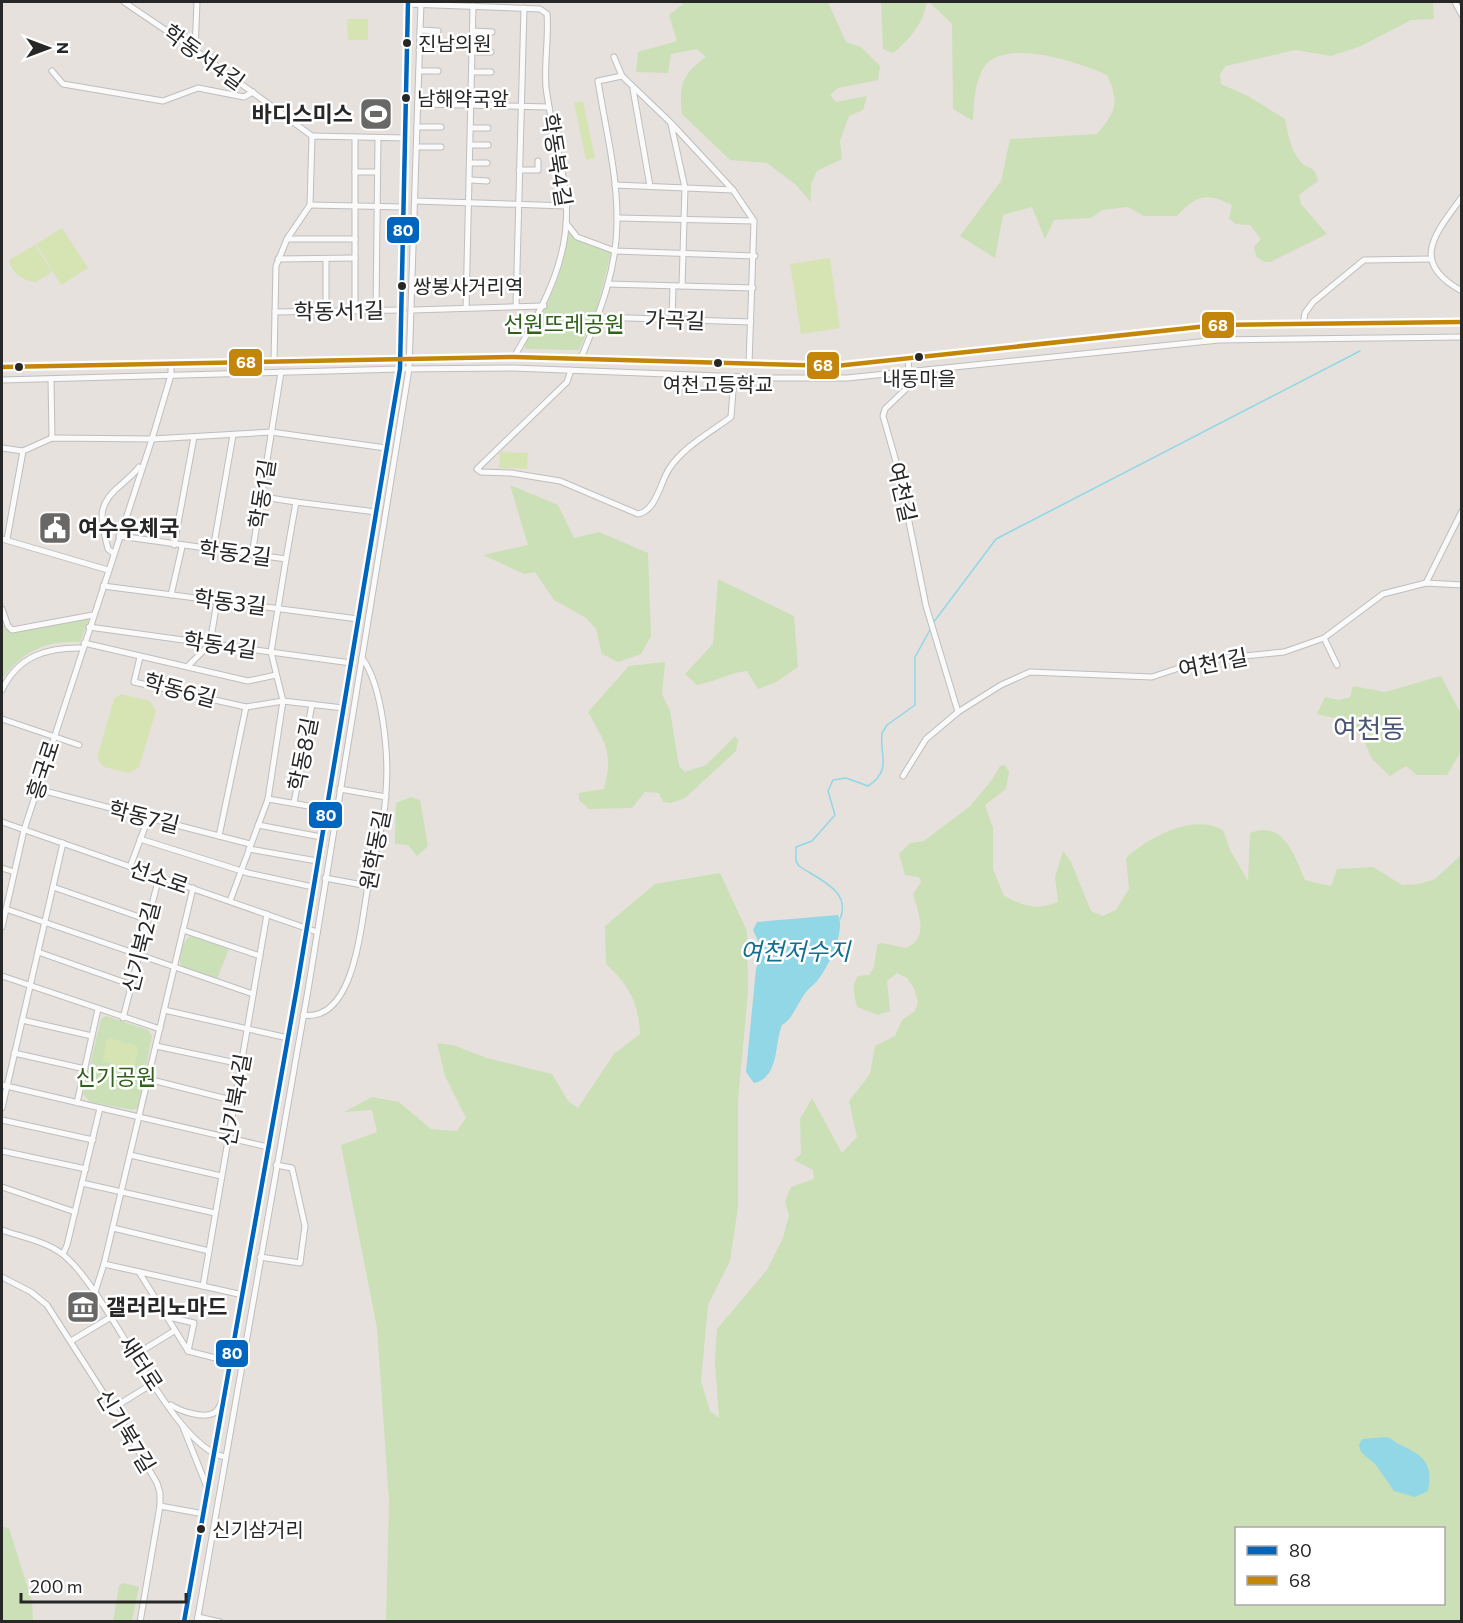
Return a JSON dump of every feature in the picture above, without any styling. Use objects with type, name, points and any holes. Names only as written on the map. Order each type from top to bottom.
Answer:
[{"type":"street","name":"학동서4길","points":[[124,2],[195,50],[312,136]]},
{"type":"street","points":[[195,50],[197,2]]},
{"type":"street","points":[[1455,2],[1461,15]]},
{"type":"street","points":[[184,1622],[288,1038],[400,369],[408,3]]},
{"type":"street","name":"학동북4길","points":[[408,3],[542,9],[548,16],[546,85],[567,206],[566,223],[560,261],[544,306],[514,357]]},
{"type":"street","points":[[220,1622],[197,1619],[303,1015],[410,369],[421,3]]},
{"type":"street","points":[[466,308],[471,180],[473,6]]},
{"type":"street","name":"학동북4길","points":[[516,306],[524,8]]},
{"type":"street","points":[[420,30],[438,31]]},
{"type":"street","points":[[473,32],[492,32]]},
{"type":"street","points":[[419,50],[437,50]]},
{"type":"street","points":[[473,52],[491,52]]},
{"type":"street","points":[[614,57],[622,76],[671,123],[733,190],[754,221],[755,256],[749,364]]},
{"type":"street","points":[[52,71],[63,84],[163,101],[198,88],[244,97],[253,92]]},
{"type":"street","points":[[419,71],[438,71]]},
{"type":"street","points":[[472,72],[491,72]]},
{"type":"street","points":[[581,358],[598,317],[608,284],[615,251],[617,218],[615,185],[597,81],[622,76]]},
{"type":"street","points":[[633,87],[650,186]]},
{"type":"street","points":[[418,104],[549,107]]},
{"type":"street","points":[[671,123],[685,188],[682,286]]},
{"type":"street","points":[[417,127],[441,127]]},
{"type":"street","points":[[472,128],[488,128]]},
{"type":"street","points":[[274,361],[274,281],[278,259],[287,239],[310,205],[312,136],[406,138]]},
{"type":"street","points":[[355,137],[355,310]]},
{"type":"street","points":[[376,310],[378,138]]},
{"type":"street","points":[[471,145],[488,145]]},
{"type":"street","points":[[417,147],[441,147]]},
{"type":"street","points":[[519,170],[538,170],[538,161]]},
{"type":"street","points":[[471,163],[487,163]]},
{"type":"street","points":[[355,172],[377,172]]},
{"type":"street","points":[[471,180],[487,181]]},
{"type":"street","points":[[615,185],[733,190]]},
{"type":"street","points":[[1414,258],[1422,256],[1431,245],[1461,197]]},
{"type":"street","points":[[415,201],[567,206]]},
{"type":"street","points":[[310,205],[405,207]]},
{"type":"street","points":[[617,218],[754,221]]},
{"type":"street","points":[[566,223],[578,237],[615,251],[755,256]]},
{"type":"street","points":[[287,239],[355,239]]},
{"type":"street","points":[[1431,245],[1431,259],[1442,277],[1459,290],[1461,297]]},
{"type":"street","points":[[278,259],[355,258]]},
{"type":"street","points":[[326,259],[326,311]]},
{"type":"street","points":[[1304,324],[1307,309],[1364,260],[1431,259]]},
{"type":"street","name":"가곡길","points":[[608,284],[753,288]]},
{"type":"street","points":[[672,320],[673,286]]},
{"type":"street","points":[[413,309],[544,306]]},
{"type":"street","name":"학동서1길","points":[[275,312],[403,310]]},
{"type":"street","name":"가곡길","points":[[598,317],[751,322]]},
{"type":"street","points":[[2,367],[514,357],[836,366],[1217,325],[1461,322]]},
{"type":"street","points":[[2,380],[400,369],[571,370],[847,378],[1219,340],[1378,341],[1461,337]]},
{"type":"street","points":[[644,359],[644,372]]},
{"type":"street","points":[[908,359],[909,372]]},
{"type":"street","name":"흥국로","points":[[2,927],[24,830],[152,439],[171,375],[171,363]]},
{"type":"street","points":[[571,370],[567,382],[477,469],[481,472],[511,473],[560,481],[629,512],[640,514],[649,508],[670,468],[704,436],[731,417],[734,376]]},
{"type":"street","points":[[271,432],[281,372]]},
{"type":"street","name":"여천길","points":[[909,372],[910,385],[885,409],[883,416],[899,472],[930,622],[958,712]]},
{"type":"street","points":[[2,448],[23,451],[52,438],[51,379]]},
{"type":"street","name":"학동1길","points":[[252,555],[263,497],[271,432]]},
{"type":"street","name":"학동1길","points":[[52,438],[152,439],[271,432],[386,448]]},
{"type":"street","name":"학동1길","points":[[213,550],[232,435]]},
{"type":"street","points":[[174,545],[194,436]]},
{"type":"street","points":[[23,451],[4,539],[108,570]]},
{"type":"street","points":[[113,553],[108,549],[101,520],[102,507],[113,491],[135,474],[144,461]]},
{"type":"street","points":[[263,497],[376,512]]},
{"type":"street","name":"학동2길","points":[[119,536],[182,547],[286,559],[296,502]]},
{"type":"street","points":[[1426,583],[1461,511]]},
{"type":"street","points":[[171,595],[182,547]]},
{"type":"street","points":[[271,652],[286,559]]},
{"type":"street","name":"여천1길","points":[[958,712],[1001,685],[1030,672],[1152,677],[1185,666],[1223,658],[1284,652],[1324,638],[1381,595],[1426,583],[1461,585]]},
{"type":"street","name":"학동3길","points":[[103,586],[358,620]]},
{"type":"street","points":[[188,666],[210,644],[217,601]]},
{"type":"street","points":[[2,609],[8,626],[12,630],[93,615]]},
{"type":"street","name":"학동4길","points":[[89,627],[351,663]]},
{"type":"street","points":[[1324,638],[1336,665]]},
{"type":"street","points":[[2,690],[14,670],[29,657],[55,649],[84,645],[248,681],[276,675]]},
{"type":"street","name":"학동8길","points":[[230,902],[268,799],[283,701],[271,652]]},
{"type":"street","name":"학동6길","points":[[140,657],[134,681],[246,707],[283,701]]},
{"type":"street","name":"원학동길","points":[[303,1015],[317,1016],[327,1011],[353,970],[386,797],[379,696],[374,678],[362,658]]},
{"type":"street","name":"학동8길","points":[[283,701],[343,708]]},
{"type":"street","name":"학동8길","points":[[294,803],[312,704]]},
{"type":"street","name":"학동6길","points":[[219,836],[246,707]]},
{"type":"street","points":[[903,776],[926,739],[958,712]]},
{"type":"street","points":[[2,719],[79,745]]},
{"type":"street","name":"학동7길","points":[[37,789],[219,836],[250,847]]},
{"type":"street","points":[[340,789],[386,797]]},
{"type":"street","name":"학동8길","points":[[268,799],[326,809]]},
{"type":"street","points":[[130,867],[148,819]]},
{"type":"street","name":"선소로","points":[[2,822],[317,932]]},
{"type":"street","points":[[258,825],[321,837]]},
{"type":"street","points":[[141,839],[241,871],[313,887]]},
{"type":"street","points":[[2,1108],[4,1086],[14,1053],[63,843]]},
{"type":"street","points":[[250,847],[317,861]]},
{"type":"street","points":[[2,868],[14,872]]},
{"type":"street","name":"신기북2길","points":[[123,1018],[159,877]]},
{"type":"street","points":[[325,878],[368,886]]},
{"type":"street","points":[[53,886],[148,920]]},
{"type":"street","points":[[95,1292],[122,1191],[193,888]]},
{"type":"street","points":[[6,909],[253,994]]},
{"type":"street","name":"신기북4길","points":[[203,1286],[267,914]]},
{"type":"street","points":[[183,930],[260,956]]},
{"type":"street","points":[[38,952],[132,985]]},
{"type":"street","points":[[2,976],[160,1029]]},
{"type":"street","points":[[76,1103],[98,1009]]},
{"type":"street","points":[[164,1010],[288,1038]]},
{"type":"street","points":[[22,1020],[92,1036]]},
{"type":"street","points":[[156,1046],[241,1064]]},
{"type":"street","points":[[14,1053],[85,1069]]},
{"type":"street","points":[[148,1079],[234,1101]]},
{"type":"street","points":[[4,1086],[268,1147]]},
{"type":"street","points":[[63,1254],[100,1108]]},
{"type":"street","points":[[2,1120],[93,1140]]},
{"type":"street","points":[[2,1151],[86,1169]]},
{"type":"street","points":[[130,1155],[221,1176]]},
{"type":"street","points":[[260,1257],[300,1263],[305,1226],[292,1168],[276,1165]]},
{"type":"street","points":[[82,1183],[215,1213]]},
{"type":"street","points":[[2,1188],[75,1212]]},
{"type":"street","points":[[113,1227],[209,1251]]},
{"type":"street","name":"새터로","points":[[2,1233],[47,1245],[63,1254],[95,1292],[152,1384],[181,1422],[214,1455]]},
{"type":"street","points":[[104,1264],[243,1295]]},
{"type":"street","points":[[139,1272],[188,1351],[231,1362]]},
{"type":"street","name":"신기북7길","points":[[2,1276],[31,1292],[47,1305],[113,1408],[157,1483],[160,1506],[140,1622]]},
{"type":"street","points":[[165,1316],[194,1323],[188,1351]]},
{"type":"street","points":[[71,1341],[111,1317]]},
{"type":"street","points":[[135,1355],[174,1331]]},
{"type":"street","points":[[113,1408],[152,1384]]},
{"type":"street","points":[[166,1402],[181,1411],[210,1414],[217,1410],[224,1397]]},
{"type":"street","points":[[181,1422],[208,1489],[205,1504]]},
{"type":"street","points":[[214,1455],[225,1456]]},
{"type":"street","points":[[160,1506],[204,1514]]},
{"type":"green space","points":[[679,2],[828,2],[846,42],[861,47],[880,66],[878,80],[838,88],[830,95],[836,102],[867,96],[863,110],[849,116],[840,141],[842,159],[817,171],[811,184],[811,202],[795,184],[767,163],[730,160],[682,114],[681,95],[684,81],[692,69],[706,57],[697,49],[671,54],[668,73],[636,72],[638,52],[677,41],[669,15],[683,4]]},
{"type":"green space","points":[[881,2],[927,2],[915,31],[893,53],[883,49]]},
{"type":"green space","points":[[929,2],[1433,2],[1434,19],[1411,20],[1361,46],[1331,56],[1295,50],[1226,66],[1220,74],[1221,84],[1248,96],[1285,119],[1294,151],[1303,164],[1313,169],[1317,175],[1318,181],[1299,195],[1301,204],[1327,234],[1270,262],[1264,262],[1256,256],[1254,247],[1261,239],[1250,225],[1235,224],[1229,218],[1232,205],[1215,198],[1196,200],[1177,216],[1144,216],[1128,207],[1102,210],[1091,218],[1054,220],[1045,239],[1032,207],[1003,215],[995,258],[960,236],[1001,181],[1010,139],[1097,134],[1112,113],[1114,93],[1107,75],[1079,64],[1043,55],[1008,54],[994,58],[984,67],[975,93],[973,121],[953,109],[952,24]]},
{"type":"green space","points":[[347,19],[368,19],[368,40],[348,40]]},
{"type":"green space","points":[[583,101],[595,158],[586,160],[574,103]]},
{"type":"green space","points":[[62,228],[88,268],[61,285],[36,244]]},
{"type":"green space","name":"선원뜨레공원","points":[[568,229],[576,239],[611,253],[597,309],[579,350],[525,349],[524,344],[547,303],[559,274]]},
{"type":"green space","points":[[35,245],[52,272],[36,282],[19,276],[9,260]]},
{"type":"green space","points":[[830,258],[840,328],[801,334],[790,264]]},
{"type":"green space","points":[[500,452],[528,453],[527,469],[499,468]]},
{"type":"green space","points":[[510,485],[558,505],[574,538],[599,532],[648,553],[651,636],[641,654],[618,662],[602,654],[596,629],[586,618],[554,600],[535,572],[524,574],[483,555],[528,545]]},
{"type":"green space","points":[[718,579],[794,616],[798,667],[776,682],[758,689],[747,671],[697,685],[685,674],[713,644]]},
{"type":"green space","points":[[89,619],[80,642],[56,643],[35,650],[17,662],[2,680],[2,624],[12,633]]},
{"type":"green space","points":[[665,662],[662,694],[670,711],[679,766],[685,772],[706,765],[735,736],[738,740],[736,751],[685,798],[671,803],[663,802],[659,793],[645,792],[632,808],[589,809],[579,800],[579,793],[604,789],[608,757],[603,740],[588,712],[629,666]]},
{"type":"green space","points":[[1441,676],[1461,714],[1460,753],[1447,775],[1417,775],[1406,766],[1390,776],[1372,759],[1363,738],[1338,719],[1317,714],[1325,697],[1339,700],[1350,697],[1353,686],[1385,692]]},
{"type":"green space","points":[[121,694],[150,701],[156,711],[139,767],[129,773],[104,767],[97,758],[114,699]]},
{"type":"green space","points":[[1005,765],[1009,772],[1006,789],[985,805],[993,828],[993,869],[1004,896],[1036,907],[1058,902],[1055,877],[1063,851],[1071,862],[1091,911],[1103,916],[1116,910],[1129,889],[1126,858],[1159,835],[1198,824],[1211,825],[1223,830],[1230,850],[1248,881],[1250,833],[1262,830],[1272,831],[1280,836],[1292,851],[1305,880],[1331,886],[1337,869],[1373,867],[1402,885],[1419,884],[1435,879],[1461,855],[1461,1621],[386,1621],[389,1501],[377,1328],[341,1145],[377,1132],[372,1110],[344,1112],[372,1097],[399,1102],[431,1129],[457,1131],[466,1118],[445,1076],[437,1043],[453,1045],[487,1058],[552,1074],[568,1101],[578,1108],[614,1054],[640,1034],[635,1004],[631,995],[606,964],[605,926],[655,884],[720,873],[747,931],[748,992],[738,1101],[738,1207],[730,1261],[708,1305],[701,1381],[710,1411],[719,1418],[715,1362],[717,1329],[767,1270],[783,1238],[789,1215],[785,1202],[791,1187],[814,1179],[813,1170],[794,1160],[801,1154],[800,1119],[812,1098],[842,1153],[857,1137],[849,1101],[870,1074],[875,1046],[895,1036],[902,1020],[915,1011],[918,1002],[914,988],[907,978],[897,973],[887,981],[890,1011],[878,1015],[857,1007],[854,995],[854,983],[858,976],[869,975],[874,967],[877,945],[881,943],[906,948],[913,944],[920,932],[913,894],[921,882],[919,877],[905,875],[899,854],[910,843],[924,841],[969,807],[992,780],[1000,766]]},
{"type":"green space","points":[[411,797],[420,800],[428,846],[417,856],[408,845],[395,844],[396,803]]},
{"type":"green space","points":[[190,936],[229,949],[217,979],[182,968],[181,951]]},
{"type":"green space","name":"신기공원","points":[[106,1016],[148,1030],[152,1036],[138,1108],[133,1110],[90,1102],[83,1094],[101,1019]]},
{"type":"green space","points":[[110,1038],[137,1046],[134,1067],[129,1069],[103,1061],[106,1041]]},
{"type":"green space","points":[[2,1527],[9,1528],[32,1601],[33,1621],[2,1621]]},
{"type":"green space","points":[[123,1583],[139,1587],[132,1621],[113,1621],[119,1586]]},
{"type":"water","name":"여천저수지","points":[[838,915],[840,930],[831,959],[790,1018],[782,1025],[775,1059],[768,1074],[762,1080],[754,1083],[746,1072],[756,969],[762,949],[753,930],[757,922]]},
{"type":"water","points":[[1386,1437],[1414,1452],[1424,1461],[1429,1473],[1428,1491],[1415,1497],[1394,1491],[1376,1465],[1361,1452],[1359,1445],[1362,1439]]},
{"type":"waterway","points":[[933,623],[996,539],[1360,351]]},
{"type":"waterway","points":[[840,919],[842,909],[837,893],[799,866],[796,861],[796,847],[812,841],[835,815],[828,791],[833,780],[846,778],[868,786],[880,774],[883,768],[882,733],[887,725],[915,705],[915,657],[931,628]]},
{"type":"transit line","name":"80","points":[[184,1622],[297,987],[400,369],[408,2]]},
{"type":"transit line","name":"68","points":[[2,367],[514,357],[836,366],[1217,325],[1462,322]]},
{"type":"place","name":"진남의원","points":[[407,43]]},
{"type":"place","name":"남해약국앞","points":[[406,98]]},
{"type":"place","name":"바디스미스","points":[[376,114]]},
{"type":"place","name":"쌍봉사거리역","points":[[402,286]]},
{"type":"place","name":"내동마을","points":[[919,357]]},
{"type":"place","name":"여천고등학교","points":[[718,363]]},
{"type":"place","name":"여수우체국","points":[[55,528]]},
{"type":"place","name":"갤러리노마드","points":[[83,1307]]},
{"type":"place","name":"신기삼거리","points":[[201,1529]]},
{"type":"district","name":"여천동","points":[[1369,729]]}]
